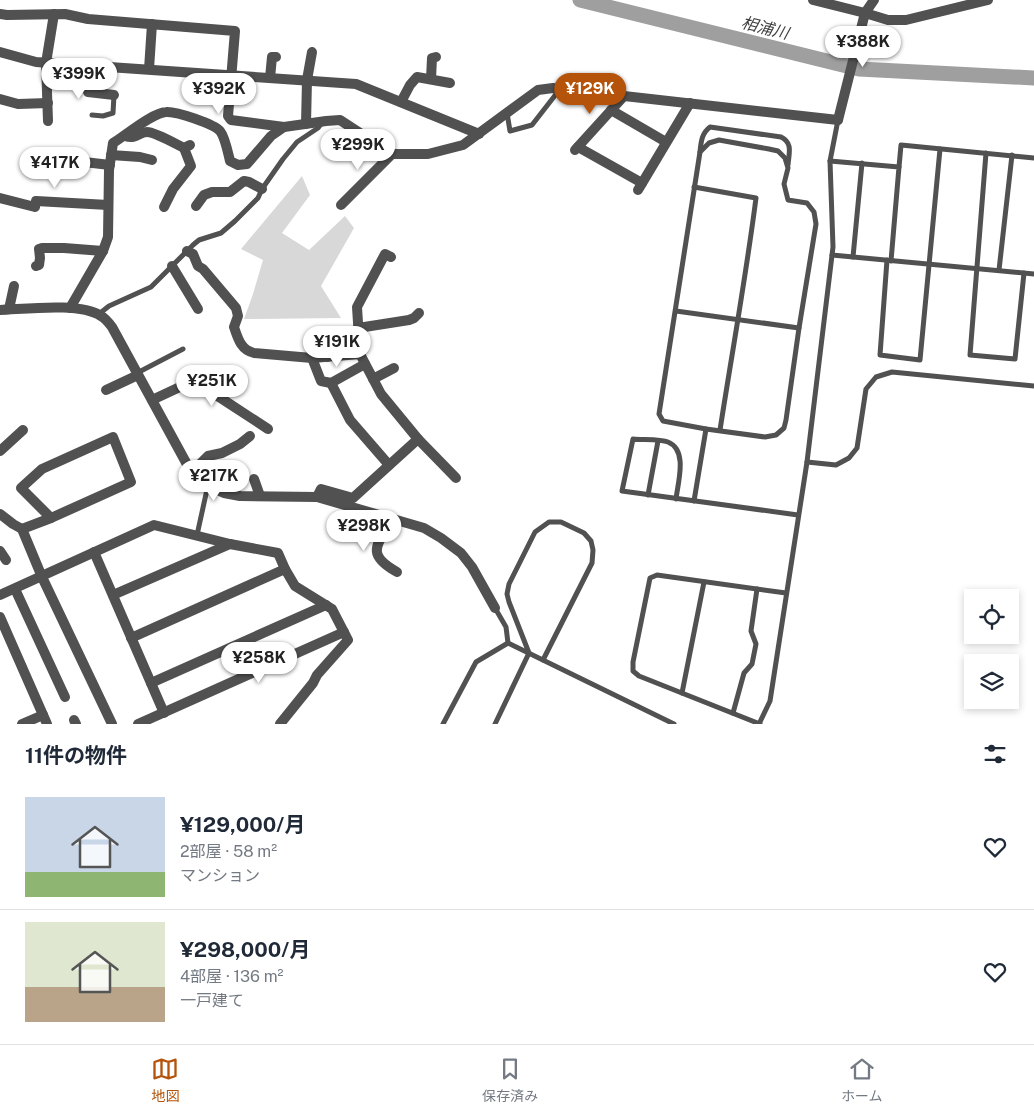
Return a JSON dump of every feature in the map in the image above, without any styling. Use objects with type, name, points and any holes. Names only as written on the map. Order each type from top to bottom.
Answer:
[{"type":"street","points":[[813,0],[888,20],[906,20],[988,0]]},
{"type":"street","points":[[0,14],[65,14],[88,19],[235,31],[228,116],[231,120],[284,127],[340,120],[392,154],[428,154],[463,145],[538,90],[552,88],[690,103],[839,116],[864,15],[874,0]]},
{"type":"street","points":[[48,122],[46,63],[54,14]]},
{"type":"street","points":[[148,69],[152,24]]},
{"type":"street","points":[[0,52],[46,63],[356,84],[479,134]]},
{"type":"street","points":[[306,124],[307,80],[312,52]]},
{"type":"street","points":[[270,78],[272,57]]},
{"type":"street","points":[[431,79],[432,58],[436,57]]},
{"type":"street","points":[[90,66],[88,92],[114,95]]},
{"type":"street","points":[[401,102],[410,85],[417,77],[450,83]]},
{"type":"street","points":[[624,96],[577,148],[640,187],[690,103]]},
{"type":"street","points":[[0,99],[18,104],[48,103]]},
{"type":"street","points":[[611,110],[666,142]]},
{"type":"street","points":[[70,308],[103,252],[108,237],[110,160],[113,143],[154,116],[167,111],[212,124],[222,132],[230,161],[238,165],[247,164],[271,136],[284,127]]},
{"type":"street","points":[[124,136],[131,138],[150,131],[187,147],[191,166],[174,189],[164,207]]},
{"type":"street","points":[[341,205],[392,154]]},
{"type":"street","points":[[41,157],[110,160],[140,157],[152,160]]},
{"type":"street","points":[[196,206],[204,196],[212,192],[230,192],[244,182],[249,182],[262,189]]},
{"type":"street","points":[[0,198],[35,207],[36,201],[108,205]]},
{"type":"street","points":[[36,266],[39,265],[39,249],[42,248],[103,252]]},
{"type":"street","points":[[187,251],[193,254],[198,266],[203,269],[236,308],[238,316],[234,327],[239,343],[248,352],[264,350],[312,358],[327,351],[360,354]]},
{"type":"street","points":[[392,257],[385,254],[357,307],[360,354],[382,394],[451,476]]},
{"type":"street","points":[[172,266],[198,309]]},
{"type":"street","points":[[14,286],[5,310],[80,308],[102,316],[112,327],[188,468],[208,485],[224,493],[240,496],[317,497],[424,528],[461,553],[472,567],[495,608]]},
{"type":"street","points":[[358,328],[408,320],[414,318],[419,313]]},
{"type":"street","points":[[312,358],[321,381],[331,383],[365,364]]},
{"type":"street","points":[[373,379],[394,368]]},
{"type":"street","points":[[106,390],[138,374]]},
{"type":"street","points":[[331,383],[350,420],[389,465]]},
{"type":"street","points":[[152,400],[182,386],[213,393],[268,429]]},
{"type":"street","points":[[0,451],[23,430]]},
{"type":"street","points":[[192,472],[208,456],[222,453],[240,444],[250,436]]},
{"type":"street","points":[[22,529],[51,518],[131,482],[112,437],[42,469],[21,488],[51,518]]},
{"type":"street","points":[[317,497],[321,489],[353,498],[418,439]]},
{"type":"street","points":[[254,479],[260,496]]},
{"type":"street","points":[[0,514],[12,524],[22,529],[42,576],[112,724]]},
{"type":"street","points":[[392,519],[377,544],[376,552],[386,566],[398,572]]},
{"type":"street","points":[[0,595],[154,525],[230,544],[278,553],[284,569],[294,586],[332,609],[348,640],[317,675],[280,724],[272,724]]},
{"type":"street","points":[[113,594],[230,544]]},
{"type":"street","points":[[0,551],[6,560]]},
{"type":"street","points":[[94,552],[164,713]]},
{"type":"street","points":[[131,638],[284,569]]},
{"type":"street","points":[[14,589],[65,697]]},
{"type":"street","points":[[151,682],[326,605]]},
{"type":"street","points":[[0,616],[45,720],[22,724]]},
{"type":"street","points":[[138,724],[344,632]]},
{"type":"lane","points":[[507,113],[510,131],[532,125],[560,88]]},
{"type":"lane","points":[[92,115],[103,116],[113,113],[114,95]]},
{"type":"lane","points":[[786,592],[657,575],[650,578],[633,670],[639,676],[759,724],[770,701],[807,462],[833,247],[830,160],[839,116]]},
{"type":"lane","points":[[99,315],[109,306],[152,287],[193,244],[199,240],[221,233],[235,221],[258,198],[262,189],[297,142],[318,128],[323,121]]},
{"type":"lane","points":[[710,127],[786,140],[790,146],[784,184],[788,200],[806,203],[814,212],[816,224],[786,420],[784,428],[776,435],[765,437],[706,429],[664,420],[659,414],[700,152],[701,139],[705,131],[710,127]]},
{"type":"lane","points":[[700,152],[709,142],[719,140],[770,149],[778,151],[785,158],[788,168]]},
{"type":"lane","points":[[940,149],[920,360],[880,355],[901,145],[1034,158]]},
{"type":"lane","points":[[986,153],[970,355],[1015,359],[1024,273]]},
{"type":"lane","points":[[1000,270],[1012,155]]},
{"type":"lane","points":[[830,160],[899,167]]},
{"type":"lane","points":[[853,257],[862,163]]},
{"type":"lane","points":[[694,187],[756,198],[748,260],[720,430]]},
{"type":"lane","points":[[832,255],[1034,274]]},
{"type":"lane","points":[[676,311],[799,328]]},
{"type":"lane","points":[[138,374],[183,349]]},
{"type":"lane","points":[[807,462],[836,465],[849,458],[857,448],[866,389],[876,377],[892,372],[1034,386]]},
{"type":"lane","points":[[694,501],[706,429]]},
{"type":"lane","points":[[676,499],[680,454],[675,446],[667,441],[633,439],[622,491],[676,499],[798,515]]},
{"type":"lane","points":[[648,495],[658,441]]},
{"type":"lane","points":[[197,535],[208,485]]},
{"type":"lane","points":[[495,724],[529,653],[509,602],[507,594],[509,584],[534,532],[549,522],[560,522],[584,533],[591,541],[593,550],[592,563],[543,660]]},
{"type":"lane","points":[[682,693],[704,582]]},
{"type":"lane","points":[[733,713],[744,673],[752,664],[756,644],[751,631],[758,589]]},
{"type":"lane","points":[[495,608],[506,627],[508,643]]},
{"type":"lane","points":[[508,643],[663,722],[674,724]]},
{"type":"lane","points":[[443,724],[476,662],[508,643]]},
{"type":"shaded area","points":[[302,176],[310,195],[282,233],[309,250],[345,216],[354,228],[321,286],[341,318],[244,319],[263,260],[241,249]]},
{"type":"waterway","name":"相浦川","points":[[580,0],[859,69],[1034,78]]}]
